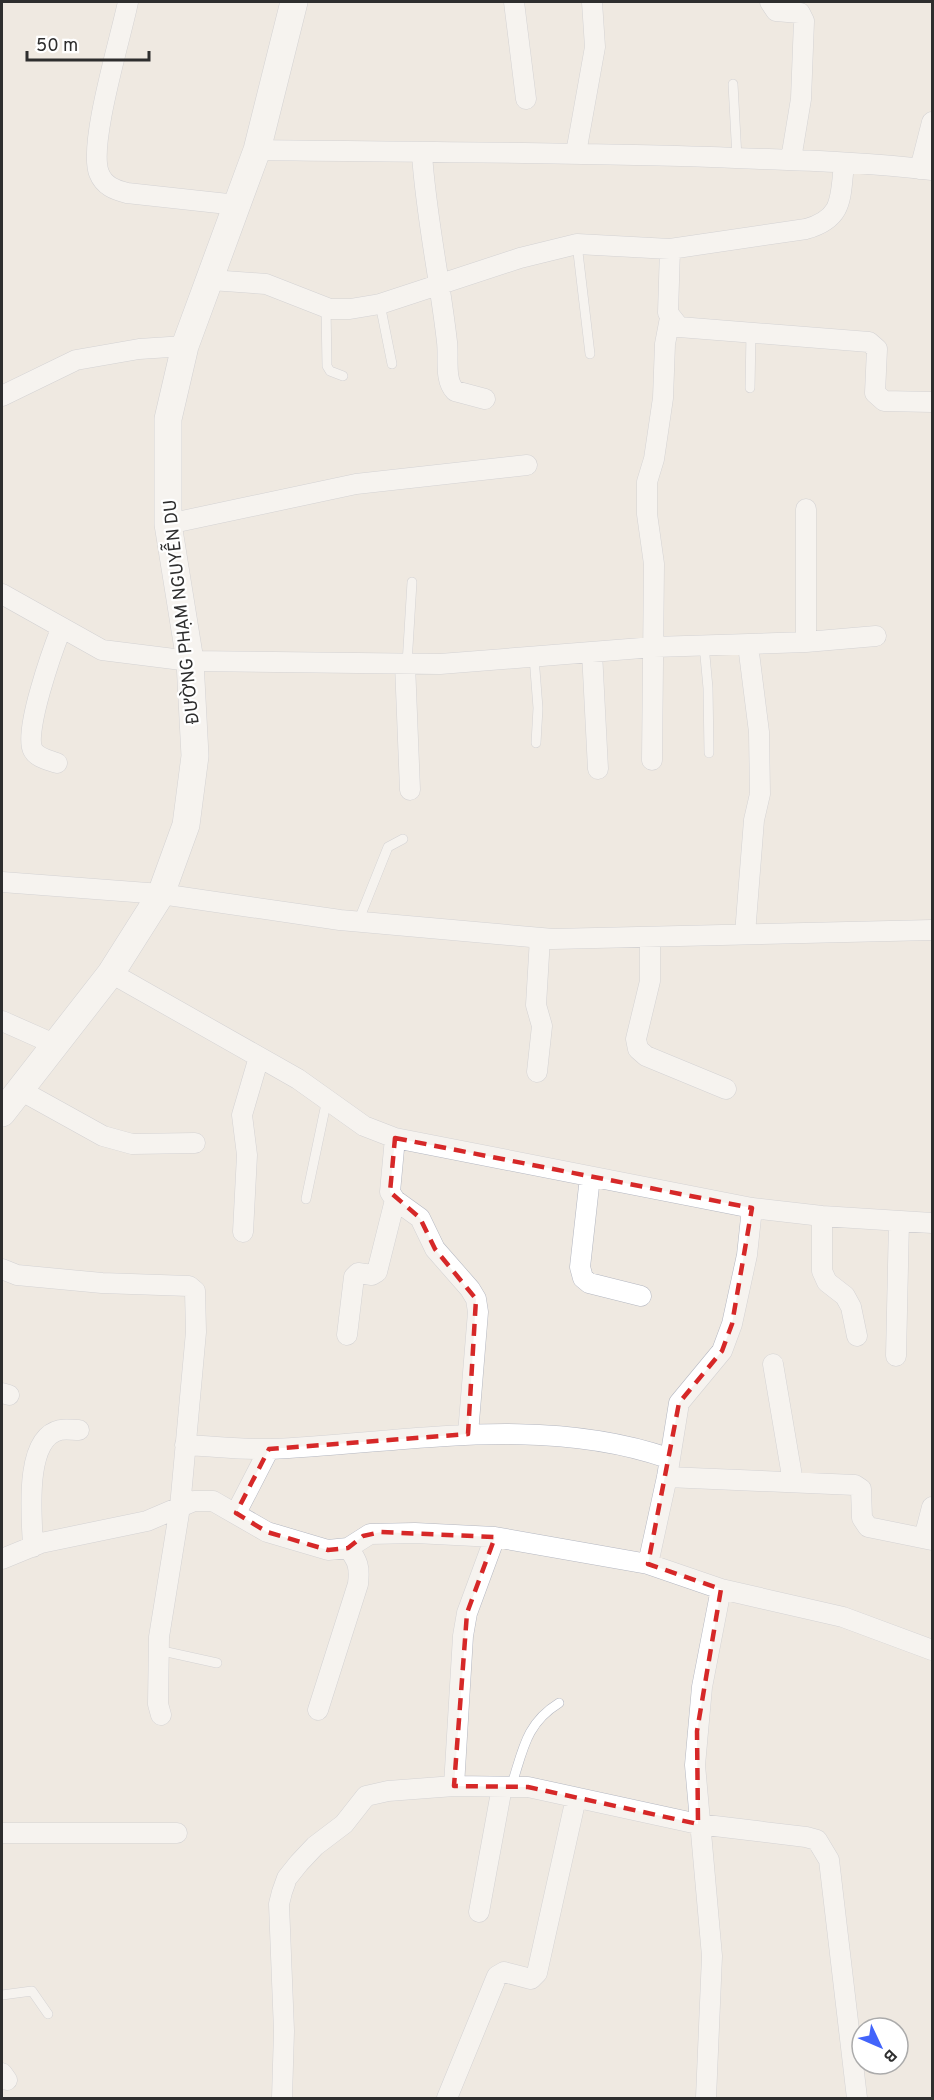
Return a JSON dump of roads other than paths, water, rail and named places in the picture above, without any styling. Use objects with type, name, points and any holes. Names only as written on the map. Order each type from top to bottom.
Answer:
[{"type":"main road","name":"ĐƯỜNG PHẠM NGUYỄN DU","points":[[2,1113],[111,973],[161,894],[186,825],[195,756],[190,661],[168,524],[168,419],[184,346],[211,280],[257,150],[292,5]]},
{"type":"street","points":[[128,2],[101,117],[97,165],[100,174],[112,190],[237,205]]},
{"type":"street","points":[[514,2],[526,99]]},
{"type":"street","points":[[576,153],[596,47],[592,2]]},
{"type":"street","points":[[770,2],[776,10],[800,13],[804,21],[801,99],[791,159]]},
{"type":"street","points":[[257,150],[422,154],[576,153],[791,159],[926,170],[933,122]]},
{"type":"street","points":[[422,154],[437,285],[446,325],[451,387],[455,391],[484,399]]},
{"type":"street","points":[[211,280],[266,284],[326,308],[350,309],[380,303],[520,258],[577,244],[670,249],[821,225],[836,211],[844,164]]},
{"type":"street","points":[[652,760],[654,564],[647,514],[647,482],[654,459],[663,398],[665,344],[670,318],[670,249]]},
{"type":"street","points":[[670,318],[679,327],[688,329],[869,342],[877,349],[875,393],[878,397],[884,401],[933,402]]},
{"type":"street","points":[[2,396],[76,360],[139,349],[184,346]]},
{"type":"street","points":[[168,524],[356,484],[527,465]]},
{"type":"street","points":[[806,509],[806,642]]},
{"type":"street","points":[[2,594],[102,650],[190,661],[406,664],[654,647],[748,645],[876,636]]},
{"type":"street","points":[[57,763],[36,754],[31,747],[31,736],[42,680],[61,628]]},
{"type":"street","points":[[745,934],[754,820],[760,794],[759,732],[748,645]]},
{"type":"street","points":[[592,652],[598,769]]},
{"type":"street","points":[[406,664],[410,790]]},
{"type":"street","points":[[2,882],[161,894],[358,922],[540,939],[933,930]]},
{"type":"street","points":[[650,938],[650,981],[636,1039],[638,1049],[646,1056],[726,1089]]},
{"type":"street","points":[[537,1072],[542,1026],[536,1005],[540,939]]},
{"type":"street","points":[[111,973],[259,1057],[327,1099],[364,1126],[395,1138],[752,1208],[822,1216],[933,1223]]},
{"type":"street","points":[[2,1021],[54,1044]]},
{"type":"street","points":[[243,1232],[247,1155],[242,1115],[259,1057]]},
{"type":"street","points":[[20,1090],[103,1136],[132,1144],[195,1143]]},
{"type":"street","points":[[395,1138],[389,1183],[390,1192],[395,1200],[420,1218],[435,1249],[476,1299],[478,1312],[468,1434]]},
{"type":"street","points":[[590,1177],[580,1267],[583,1278],[589,1283],[640,1296]]},
{"type":"street","points":[[347,1335],[354,1277],[358,1273],[372,1275],[377,1272],[395,1200]]},
{"type":"street","points":[[648,1564],[679,1403],[722,1351],[732,1324],[747,1256],[752,1208]]},
{"type":"street","points":[[822,1216],[822,1271],[827,1282],[845,1296],[851,1307],[857,1336]]},
{"type":"street","points":[[896,1356],[899,1221]]},
{"type":"street","points":[[2,1269],[17,1275],[192,1288],[196,1296],[196,1322],[180,1507],[165,1588],[158,1650],[160,1715]]},
{"type":"street","points":[[773,1364],[793,1482]]},
{"type":"street","points":[[33,1547],[32,1479],[38,1450],[46,1439],[59,1430],[79,1430]]},
{"type":"street","points":[[185,1445],[269,1449],[468,1434],[605,1440],[668,1467],[793,1482],[859,1486],[862,1492],[862,1518],[868,1527],[928,1539],[933,1507]]},
{"type":"street","points":[[236,1513],[269,1449]]},
{"type":"street","points":[[2,1559],[33,1547],[147,1521],[194,1501],[213,1501],[267,1533],[319,1548],[348,1548],[363,1536],[381,1532],[495,1537],[648,1564],[721,1589],[843,1617],[933,1650]]},
{"type":"street","points":[[454,1786],[466,1613],[495,1537]]},
{"type":"street","points":[[318,1710],[358,1584],[360,1569],[348,1548]]},
{"type":"street","points":[[706,2098],[712,1956],[698,1824],[695,1765],[702,1687],[721,1589]]},
{"type":"street","points":[[282,2098],[284,2031],[279,1905],[287,1878],[315,1846],[344,1824],[366,1796],[388,1791],[454,1786],[528,1787],[698,1824],[806,1836],[817,1840],[829,1860],[857,2098]]},
{"type":"street","points":[[479,1912],[506,1787]]},
{"type":"street","points":[[447,2098],[498,1976],[504,1972],[531,1979],[537,1973],[576,1798]]},
{"type":"street","points":[[2,1833],[177,1833]]},
{"type":"lane","points":[[733,84],[737,158]]},
{"type":"lane","points":[[577,244],[590,354]]},
{"type":"lane","points":[[380,303],[392,364]]},
{"type":"lane","points":[[326,308],[327,366],[330,371],[343,376]]},
{"type":"lane","points":[[750,388],[751,333]]},
{"type":"lane","points":[[406,664],[412,582]]},
{"type":"lane","points":[[704,645],[708,688],[709,753]]},
{"type":"lane","points":[[534,657],[538,708],[536,743]]},
{"type":"lane","points":[[358,922],[388,847],[403,839]]},
{"type":"lane","points":[[306,1199],[327,1099]]},
{"type":"lane","points":[[158,1650],[217,1663]]},
{"type":"lane","points":[[506,1787],[534,1723],[541,1714],[559,1703]]},
{"type":"lane","points":[[2,1995],[32,1991],[48,2014]]}]
